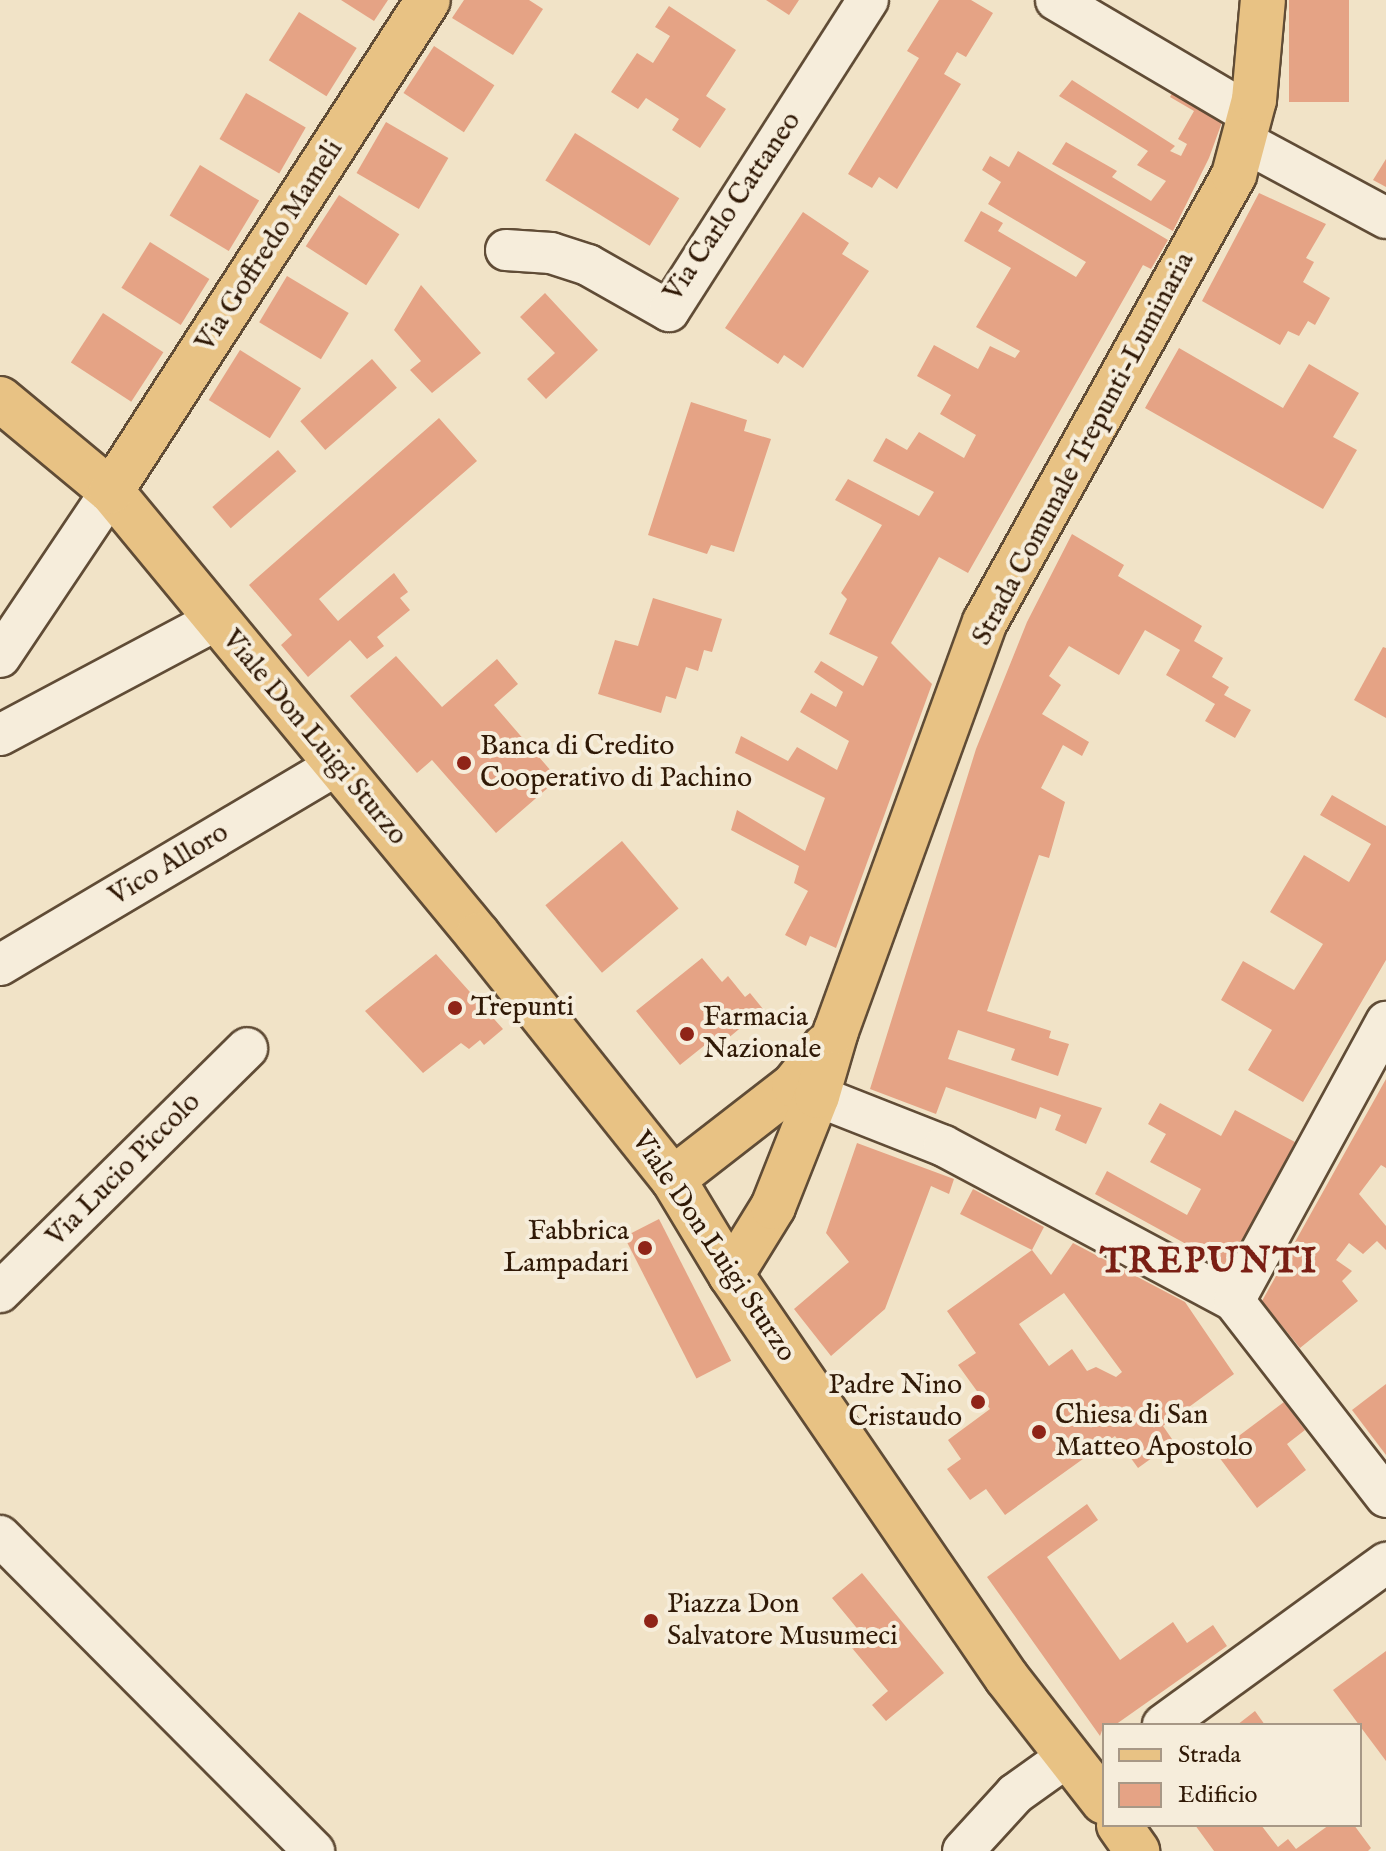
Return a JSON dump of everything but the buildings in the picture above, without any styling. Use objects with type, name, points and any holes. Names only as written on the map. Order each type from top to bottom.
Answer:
[{"type":"main road","name":"Via Goffredo Mameli","points":[[111,491],[428,0]]},
{"type":"main road","name":"Strada Comunale Trepunti-Luminaria","points":[[836,1031],[985,622],[1234,175],[1248,129],[1263,0]]},
{"type":"main road","name":"Viale Don Luigi Sturzo","points":[[0,399],[111,491],[673,1179],[731,1275],[1007,1678],[1091,1776]]},
{"type":"main road","points":[[731,1275],[773,1207],[817,1096],[836,1031]]},
{"type":"main road","points":[[673,1179],[794,1085],[836,1031]]},
{"type":"main road","points":[[1120,1827],[1137,1851]]},
{"type":"street","name":"Via Carlo Cattaneo","points":[[506,250],[551,253],[588,265],[669,311],[868,0]]},
{"type":"street","points":[[1056,0],[1386,218]]},
{"type":"street","points":[[0,657],[111,491]]},
{"type":"street","points":[[0,735],[216,620]]},
{"type":"street","name":"Vico Alloro","points":[[0,965],[337,765]]},
{"type":"street","points":[[1234,1301],[1386,1022]]},
{"type":"street","name":"Via Lucio Piccolo","points":[[0,1292],[247,1048]]},
{"type":"street","points":[[817,1096],[944,1146],[1234,1301],[1386,1497]]},
{"type":"street","points":[[0,1536],[314,1851]]},
{"type":"street","points":[[1166,1723],[1386,1563]]},
{"type":"street","points":[[963,1851],[1015,1794],[1091,1776]]},
{"type":"place","name":"Banca di Credito Cooperativo di Pachino","points":[[464,763]]},
{"type":"place","name":"Trepunti","points":[[455,1008]]},
{"type":"place","name":"Farmacia Nazionale","points":[[687,1034]]},
{"type":"place","name":"Fabbrica Lampadari","points":[[645,1248]]},
{"type":"place","name":"Padre Nino Cristaudo","points":[[978,1402]]},
{"type":"place","name":"Chiesa di San Matteo Apostolo","points":[[1039,1432]]},
{"type":"place","name":"Piazza Don Salvatore Musumeci","points":[[651,1621]]},
{"type":"district","name":"TREPUNTI","points":[[1209,1263]]}]
